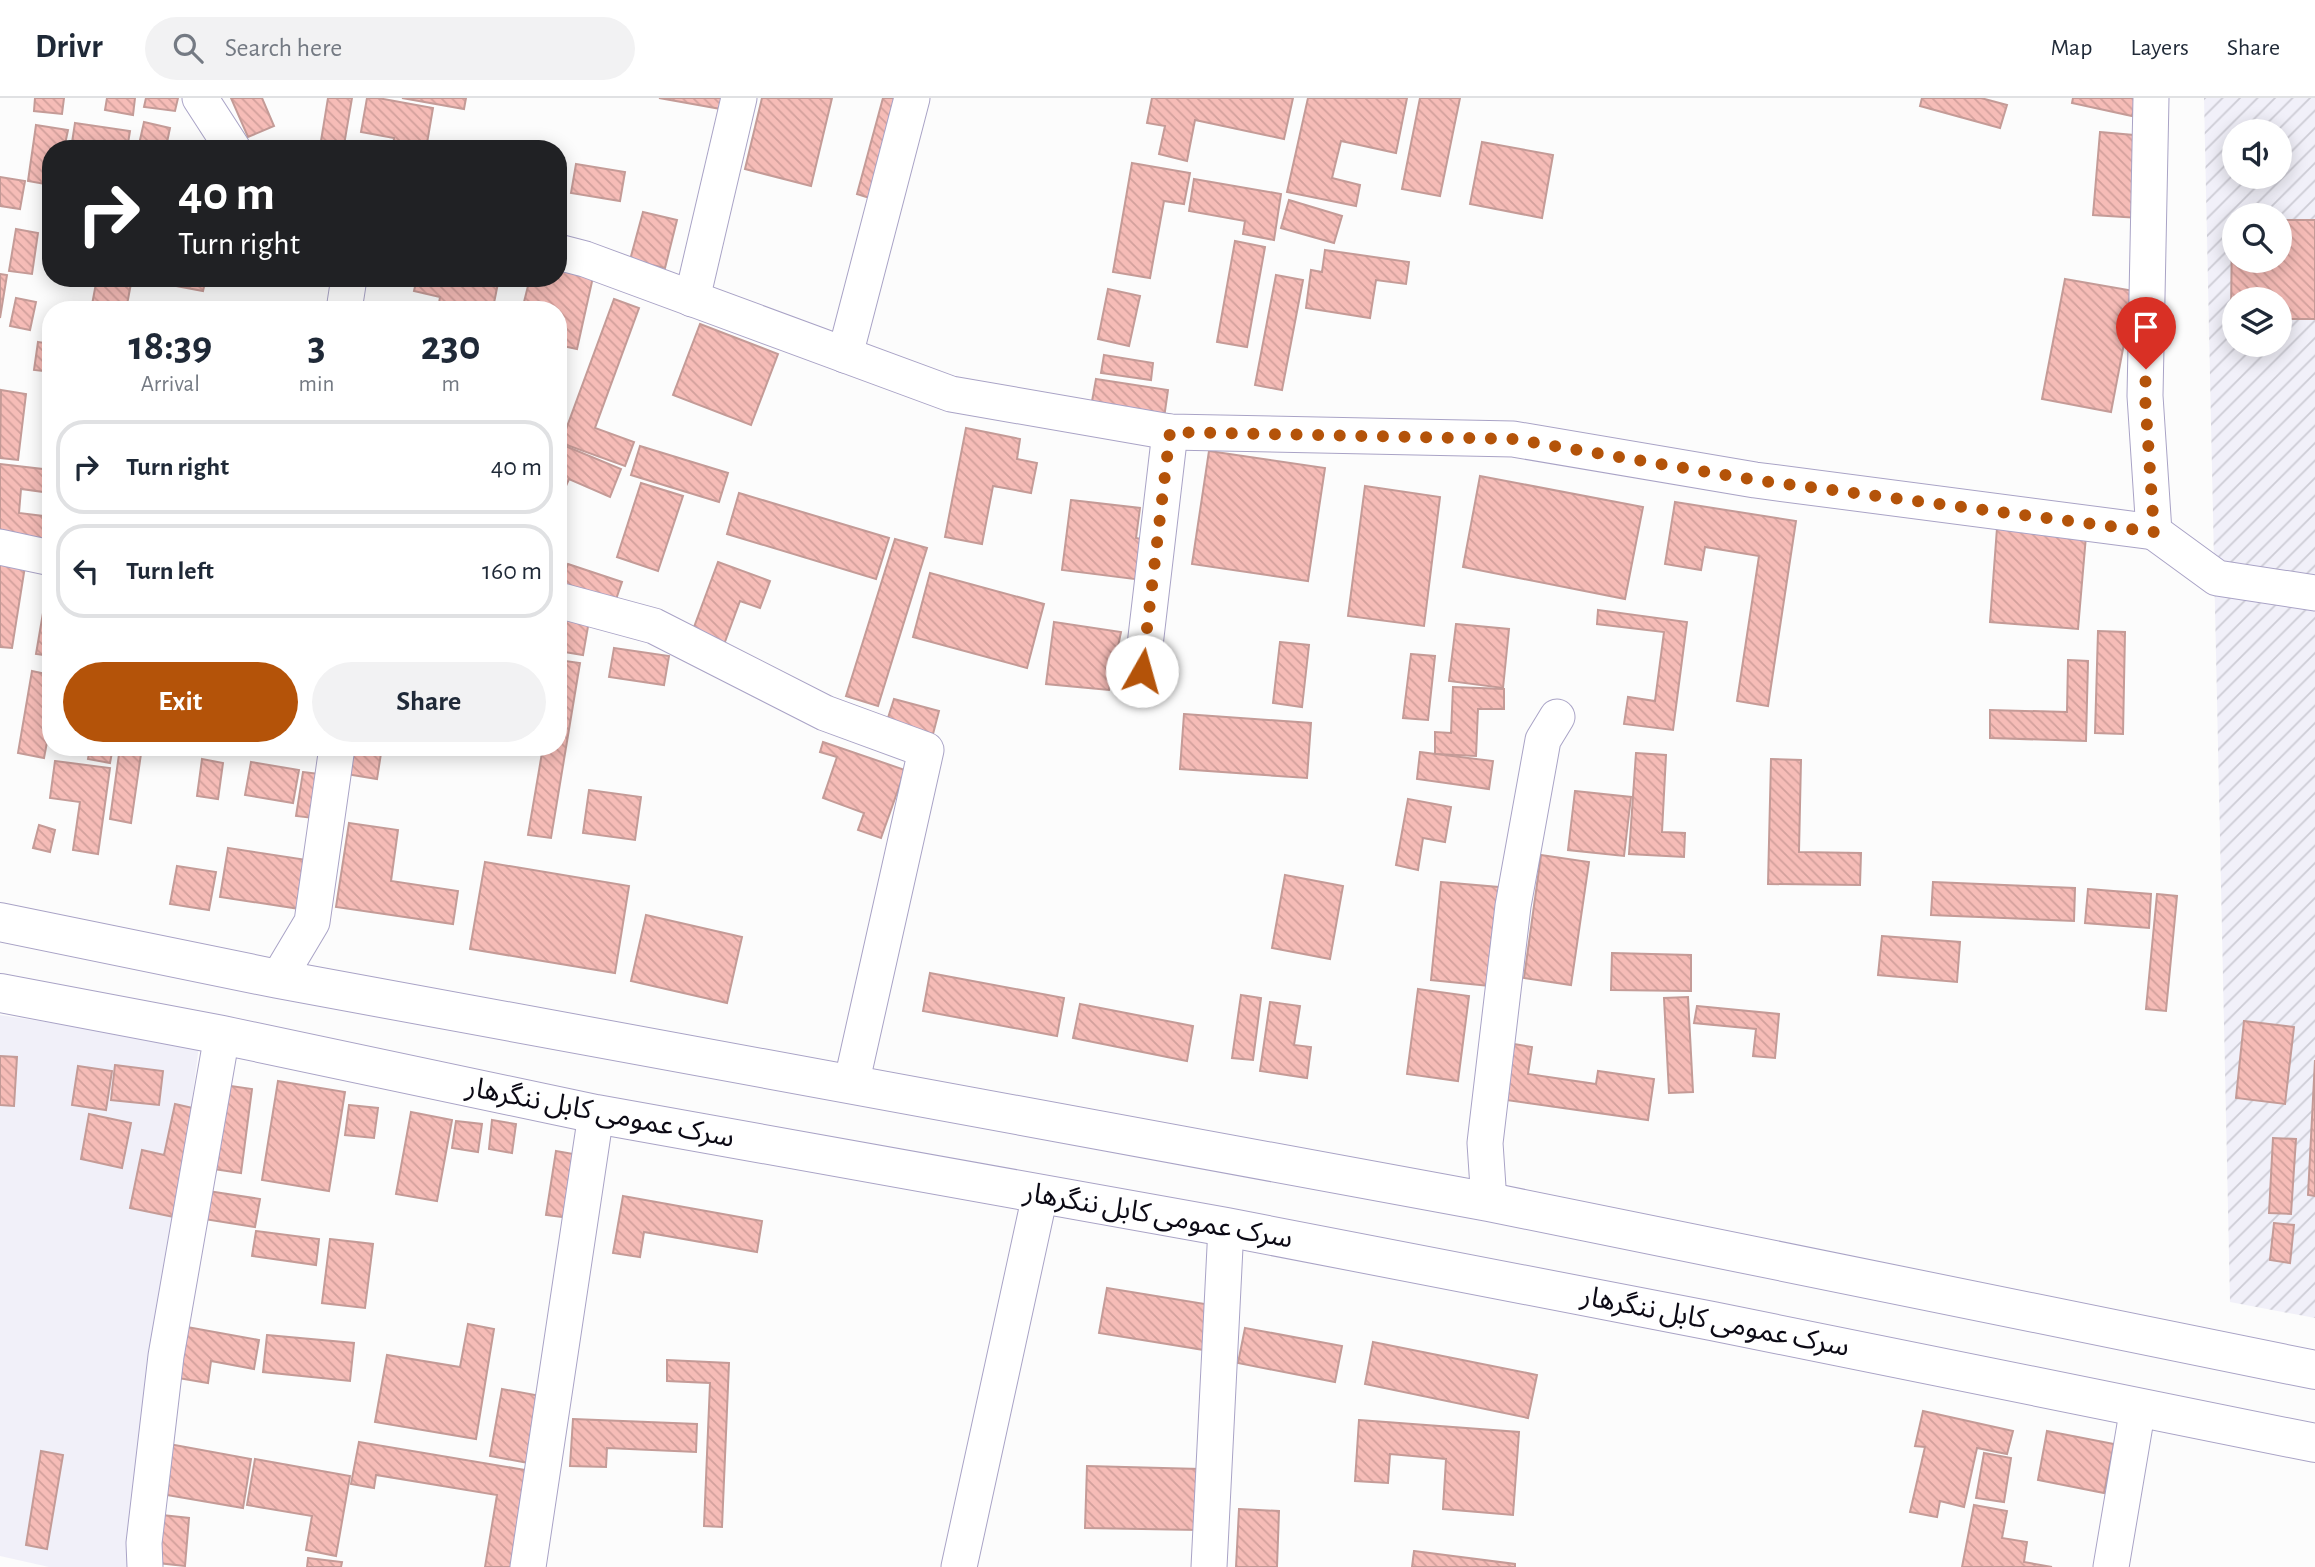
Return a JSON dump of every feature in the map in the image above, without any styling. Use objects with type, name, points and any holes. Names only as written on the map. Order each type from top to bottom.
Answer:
[{"type":"highway","points":[[0,922],[278,979],[1489,1202],[2315,1370]]},
{"type":"highway","name":"سرک عمومی کابل ننگرهار","points":[[0,992],[222,1035],[596,1114],[1226,1227],[1712,1321],[2315,1443]]},
{"type":"street","points":[[200,98],[227,140]]},
{"type":"street","points":[[692,299],[739,98]]},
{"type":"street","points":[[845,355],[912,98]]},
{"type":"street","points":[[2151,98],[2145,396],[2154,532]]},
{"type":"street","points":[[567,255],[951,394],[1170,432],[1513,439],[1755,480],[2154,532],[2217,578],[2315,593]]},
{"type":"street","points":[[1142,671],[1170,432]]},
{"type":"street","points":[[0,547],[42,556]]},
{"type":"street","points":[[567,602],[654,626],[825,713],[926,750],[851,1085]]},
{"type":"street","points":[[1489,1202],[1485,1143],[1513,906],[1543,740],[1557,717]]},
{"type":"street","points":[[278,979],[312,922],[336,756]]},
{"type":"street","points":[[145,1567],[144,1543],[166,1356],[222,1035]]},
{"type":"street","points":[[528,1567],[596,1114]]},
{"type":"street","points":[[959,1567],[1040,1195]]},
{"type":"street","points":[[1209,1567],[1226,1227]]},
{"type":"street","points":[[2111,1567],[2138,1407]]},
{"type":"shaded area","points":[[2204,98],[2315,98],[2315,1318],[2230,1302]]},
{"type":"shaded area","points":[[0,1015],[199,1045],[133,1567],[49,1567],[0,1556]]},
{"type":"building","points":[[35,98],[64,98],[62,114],[34,111]]},
{"type":"building","points":[[107,98],[135,98],[133,115],[105,110]]},
{"type":"building","points":[[146,98],[178,98],[175,111],[144,107]]},
{"type":"building","points":[[231,98],[262,98],[274,126],[248,137]]},
{"type":"building","points":[[328,98],[352,98],[345,140],[321,140]]},
{"type":"building","points":[[367,98],[433,108],[428,140],[394,140],[361,132]]},
{"type":"building","points":[[402,98],[466,98],[464,109]]},
{"type":"building","points":[[659,98],[734,98],[732,111]]},
{"type":"building","points":[[762,98],[832,98],[811,186],[745,169]]},
{"type":"building","points":[[883,98],[895,98],[879,201],[857,194]]},
{"type":"building","points":[[1152,98],[1293,98],[1284,139],[1195,120],[1187,161],[1159,154],[1165,126],[1147,123]]},
{"type":"building","points":[[1308,98],[1407,98],[1396,153],[1341,141],[1332,178],[1360,185],[1356,206],[1287,192]]},
{"type":"building","points":[[1420,98],[1460,98],[1440,196],[1402,189]]},
{"type":"building","points":[[1922,98],[1981,98],[2007,105],[2000,128],[1920,106]]},
{"type":"building","points":[[2073,98],[2137,98],[2132,116],[2072,103]]},
{"type":"building","points":[[144,122],[170,128],[167,140],[140,140]]},
{"type":"building","points":[[75,123],[130,131],[128,140],[72,140]]},
{"type":"building","points":[[36,125],[68,130],[66,140],[42,140],[42,183],[28,181]]},
{"type":"building","points":[[2100,132],[2145,136],[2139,218],[2093,215]]},
{"type":"building","points":[[1482,142],[1553,155],[1542,218],[1470,204]]},
{"type":"building","points":[[1132,163],[1190,173],[1184,204],[1164,201],[1150,278],[1113,272]]},
{"type":"building","points":[[576,164],[625,172],[620,201],[571,193]]},
{"type":"building","points":[[0,177],[25,181],[20,209],[0,206]]},
{"type":"building","points":[[1194,179],[1281,194],[1274,240],[1243,234],[1245,221],[1189,211]]},
{"type":"building","points":[[1289,200],[1342,216],[1334,243],[1281,228]]},
{"type":"building","points":[[643,212],[677,220],[665,268],[630,260]]},
{"type":"building","points":[[2292,220],[2315,220],[2315,319],[2292,319],[2292,287],[2231,287],[2231,273],[2292,273]]},
{"type":"building","points":[[16,229],[38,233],[32,274],[9,271]]},
{"type":"building","points":[[1235,241],[1265,247],[1247,347],[1217,342]]},
{"type":"building","points":[[1325,250],[1409,262],[1406,284],[1376,280],[1370,318],[1306,308],[1311,270],[1322,272]]},
{"type":"building","points":[[567,272],[593,277],[577,349],[567,347],[567,301],[524,301],[528,287],[567,287]]},
{"type":"building","points":[[0,274],[7,275],[0,318]]},
{"type":"building","points":[[1276,275],[1303,280],[1282,390],[1255,385]]},
{"type":"building","points":[[2065,279],[2134,291],[2111,412],[2042,399]]},
{"type":"building","points":[[95,287],[130,287],[128,301],[93,301]]},
{"type":"building","points":[[182,287],[204,287],[203,291]]},
{"type":"building","points":[[415,287],[497,287],[494,301],[439,301],[440,297],[414,291]]},
{"type":"building","points":[[1108,289],[1140,296],[1129,346],[1098,339]]},
{"type":"building","points":[[16,298],[36,302],[30,330],[10,326]]},
{"type":"building","points":[[614,299],[639,308],[595,428],[634,442],[625,466],[567,445],[567,427]]},
{"type":"building","points":[[700,324],[778,354],[751,425],[673,395]]},
{"type":"building","points":[[38,342],[42,343],[42,371],[34,370]]},
{"type":"building","points":[[1104,355],[1153,363],[1151,380],[1101,373]]},
{"type":"building","points":[[1096,379],[1168,390],[1164,418],[1091,407]]},
{"type":"building","points":[[1,390],[26,394],[18,460],[0,458]]},
{"type":"building","points":[[966,428],[1020,439],[1017,459],[1037,463],[1031,493],[993,486],[982,544],[945,537]]},
{"type":"building","points":[[640,446],[728,473],[719,502],[631,475]]},
{"type":"building","points":[[567,447],[621,469],[610,497],[569,479],[567,484]]},
{"type":"building","points":[[1209,451],[1325,468],[1308,581],[1192,564]]},
{"type":"building","points":[[0,464],[42,469],[42,492],[21,489],[19,513],[42,516],[42,543],[0,539]]},
{"type":"building","points":[[1480,476],[1643,507],[1625,599],[1463,567]]},
{"type":"building","points":[[641,483],[683,496],[658,571],[617,557]]},
{"type":"building","points":[[1365,486],[1440,497],[1424,626],[1348,616]]},
{"type":"building","points":[[739,493],[889,538],[876,579],[727,534]]},
{"type":"building","points":[[1071,500],[1140,508],[1136,538],[1155,542],[1150,581],[1062,570]]},
{"type":"building","points":[[1675,502],[1796,521],[1768,706],[1737,701],[1759,556],[1705,547],[1701,570],[1665,564]]},
{"type":"building","points":[[1997,528],[2086,536],[2078,629],[1990,622]]},
{"type":"building","points":[[895,539],[927,548],[878,706],[846,696]]},
{"type":"building","points":[[0,557],[26,560],[12,648],[0,647]]},
{"type":"building","points":[[718,562],[770,581],[760,608],[740,601],[722,650],[690,638]]},
{"type":"building","points":[[568,564],[622,582],[613,608],[567,593]]},
{"type":"building","points":[[930,573],[1044,604],[1027,668],[913,637]]},
{"type":"building","points":[[1598,610],[1687,622],[1673,730],[1624,724],[1628,697],[1655,701],[1664,632],[1597,624]]},
{"type":"building","points":[[567,611],[590,615],[583,655],[567,652]]},
{"type":"building","points":[[42,619],[42,655],[36,654]]},
{"type":"building","points":[[1054,622],[1121,632],[1109,690],[1046,684]]},
{"type":"building","points":[[1456,624],[1509,629],[1503,688],[1449,681]]},
{"type":"building","points":[[2098,631],[2125,632],[2123,734],[2095,733]]},
{"type":"building","points":[[1280,642],[1309,645],[1302,707],[1273,703]]},
{"type":"building","points":[[614,648],[669,656],[664,685],[609,677]]},
{"type":"building","points":[[1411,654],[1435,656],[1428,720],[1403,718]]},
{"type":"building","points":[[2068,660],[2088,661],[2086,741],[1990,738],[1990,710],[2067,712]]},
{"type":"building","points":[[567,661],[580,663],[567,741]]},
{"type":"building","points":[[32,671],[42,673],[44,758],[18,753]]},
{"type":"building","points":[[1453,687],[1504,689],[1504,709],[1478,709],[1476,756],[1435,754],[1435,732],[1451,733]]},
{"type":"building","points":[[894,699],[939,711],[933,734],[887,721]]},
{"type":"building","points":[[1184,714],[1311,723],[1307,778],[1180,769]]},
{"type":"building","points":[[823,742],[905,770],[881,838],[858,830],[864,813],[823,798],[837,757],[820,752]]},
{"type":"building","points":[[1420,752],[1493,761],[1489,789],[1417,779]]},
{"type":"building","points":[[1636,753],[1666,755],[1662,832],[1685,833],[1684,857],[1629,854]]},
{"type":"building","points":[[88,756],[111,756],[110,763],[88,759]]},
{"type":"building","points":[[119,756],[141,756],[131,823],[110,819]]},
{"type":"building","points":[[343,756],[381,756],[377,779],[340,773]]},
{"type":"building","points":[[541,756],[565,756],[551,838],[528,835]]},
{"type":"building","points":[[202,759],[223,763],[218,799],[197,796]]},
{"type":"building","points":[[1771,759],[1801,760],[1799,852],[1861,853],[1860,885],[1768,884]]},
{"type":"building","points":[[55,761],[110,768],[98,854],[73,850],[80,802],[50,798]]},
{"type":"building","points":[[251,762],[299,770],[293,803],[245,795]]},
{"type":"building","points":[[303,772],[320,774],[313,818],[296,816]]},
{"type":"building","points":[[589,790],[641,797],[635,840],[583,833]]},
{"type":"building","points":[[1575,791],[1631,797],[1624,856],[1568,850]]},
{"type":"building","points":[[1408,799],[1451,807],[1445,842],[1423,838],[1418,870],[1396,865]]},
{"type":"building","points":[[349,823],[398,830],[391,881],[458,891],[453,924],[336,907]]},
{"type":"building","points":[[39,825],[55,830],[50,852],[33,848]]},
{"type":"building","points":[[228,848],[307,860],[300,909],[220,897]]},
{"type":"building","points":[[1541,855],[1589,862],[1571,985],[1524,978]]},
{"type":"building","points":[[485,862],[629,886],[615,973],[470,949]]},
{"type":"building","points":[[177,866],[216,872],[209,910],[170,904]]},
{"type":"building","points":[[1285,875],[1343,886],[1330,959],[1272,948]]},
{"type":"building","points":[[1441,882],[1510,888],[1499,987],[1431,980]]},
{"type":"building","points":[[1933,882],[2075,888],[2074,921],[1931,915]]},
{"type":"building","points":[[2088,889],[2151,894],[2149,928],[2085,923]]},
{"type":"building","points":[[2157,894],[2177,896],[2166,1011],[2146,1009]]},
{"type":"building","points":[[646,915],[742,937],[727,1003],[631,981]]},
{"type":"building","points":[[1882,936],[1960,942],[1957,982],[1878,975]]},
{"type":"building","points":[[1612,953],[1691,955],[1691,991],[1611,990]]},
{"type":"building","points":[[930,973],[1064,998],[1057,1036],[923,1011]]},
{"type":"building","points":[[1418,989],[1469,996],[1458,1081],[1407,1074]]},
{"type":"building","points":[[1241,995],[1261,998],[1253,1060],[1232,1058]]},
{"type":"building","points":[[1688,997],[1693,1092],[1669,1093],[1664,998]]},
{"type":"building","points":[[1270,1002],[1300,1006],[1294,1045],[1311,1047],[1307,1078],[1260,1071]]},
{"type":"building","points":[[1080,1004],[1193,1026],[1187,1061],[1073,1038]]},
{"type":"building","points":[[1697,1006],[1779,1014],[1775,1058],[1753,1056],[1756,1029],[1694,1023]]},
{"type":"building","points":[[2244,1021],[2294,1027],[2285,1104],[2236,1098]]},
{"type":"building","points":[[1514,1044],[1532,1047],[1528,1074],[1596,1084],[1598,1071],[1654,1079],[1648,1120],[1506,1100]]},
{"type":"building","points":[[0,1056],[17,1057],[14,1106],[0,1105]]},
{"type":"building","points":[[2315,1060],[2315,1196],[2308,1195]]},
{"type":"building","points":[[115,1065],[163,1071],[159,1105],[111,1100]]},
{"type":"building","points":[[78,1066],[112,1071],[106,1110],[72,1105]]},
{"type":"building","points":[[278,1081],[345,1092],[329,1191],[262,1180]]},
{"type":"building","points":[[224,1085],[252,1089],[241,1173],[213,1169]]},
{"type":"building","points":[[175,1104],[197,1109],[174,1217],[130,1208],[142,1150],[164,1155]]},
{"type":"building","points":[[349,1105],[378,1108],[374,1138],[345,1135]]},
{"type":"building","points":[[411,1112],[452,1120],[437,1201],[396,1194]]},
{"type":"building","points":[[89,1114],[131,1123],[122,1168],[81,1159]]},
{"type":"building","points":[[492,1120],[516,1124],[512,1153],[489,1149]]},
{"type":"building","points":[[456,1121],[482,1124],[478,1152],[452,1148]]},
{"type":"building","points":[[2273,1138],[2296,1139],[2291,1214],[2269,1213]]},
{"type":"building","points":[[556,1151],[579,1155],[569,1218],[546,1215]]},
{"type":"building","points":[[208,1191],[260,1199],[255,1227],[204,1219]]},
{"type":"building","points":[[623,1196],[762,1221],[757,1252],[644,1232],[640,1257],[613,1253]]},
{"type":"building","points":[[2274,1223],[2294,1225],[2290,1263],[2270,1260]]},
{"type":"building","points":[[256,1231],[319,1239],[316,1265],[252,1256]]},
{"type":"building","points":[[330,1239],[373,1244],[365,1308],[322,1303]]},
{"type":"building","points":[[1107,1288],[1211,1305],[1204,1350],[1099,1333]]},
{"type":"building","points":[[468,1324],[494,1329],[476,1439],[375,1422],[387,1355],[460,1367]]},
{"type":"building","points":[[187,1327],[259,1340],[254,1369],[211,1361],[208,1383],[178,1378]]},
{"type":"building","points":[[1245,1328],[1342,1346],[1335,1382],[1238,1363]]},
{"type":"building","points":[[267,1335],[354,1343],[350,1381],[263,1372]]},
{"type":"building","points":[[1373,1342],[1537,1375],[1528,1418],[1365,1384]]},
{"type":"building","points":[[667,1360],[729,1363],[722,1527],[704,1526],[710,1383],[667,1381]]},
{"type":"building","points":[[502,1389],[546,1397],[534,1464],[490,1456]]},
{"type":"building","points":[[1923,1411],[2013,1431],[2007,1454],[1977,1448],[1964,1507],[1940,1501],[1937,1517],[1910,1512],[1925,1447],[1915,1446]]},
{"type":"building","points":[[573,1419],[697,1424],[696,1452],[607,1448],[606,1467],[570,1466]]},
{"type":"building","points":[[1359,1420],[1519,1432],[1513,1515],[1443,1509],[1446,1459],[1390,1454],[1388,1483],[1355,1481]]},
{"type":"building","points":[[2047,1431],[2114,1444],[2104,1493],[2038,1480]]},
{"type":"building","points":[[359,1442],[531,1471],[515,1567],[485,1567],[497,1495],[376,1475],[374,1488],[351,1484]]},
{"type":"building","points":[[169,1444],[251,1459],[243,1508],[161,1494]]},
{"type":"building","points":[[41,1451],[63,1455],[47,1549],[26,1545]]},
{"type":"building","points":[[1984,1453],[2011,1458],[2004,1502],[1976,1498]]},
{"type":"building","points":[[255,1459],[350,1476],[336,1556],[306,1550],[312,1516],[247,1505]]},
{"type":"building","points":[[1087,1466],[1200,1469],[1199,1530],[1085,1528]]},
{"type":"building","points":[[1974,1505],[2007,1511],[2002,1538],[2027,1542],[2024,1562],[2052,1567],[1962,1567]]},
{"type":"building","points":[[1239,1509],[1279,1511],[1277,1567],[1236,1567]]},
{"type":"building","points":[[162,1515],[189,1518],[185,1566],[158,1563]]},
{"type":"building","points":[[1414,1551],[1515,1564],[1515,1567],[1412,1567]]},
{"type":"building","points":[[308,1558],[342,1562],[341,1567],[307,1567]]},
{"type":"route","points":[[1142,671],[1170,432],[1513,439],[1755,480],[2154,532],[2145,396],[2146,369]]}]
